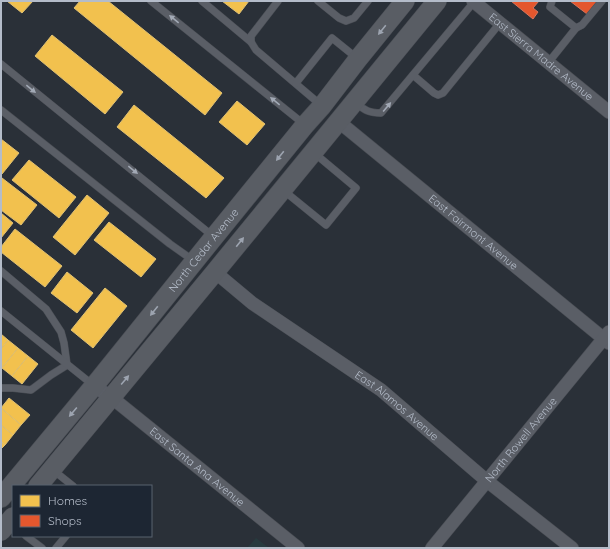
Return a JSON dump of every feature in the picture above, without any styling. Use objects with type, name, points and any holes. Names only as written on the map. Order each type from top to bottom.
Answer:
[{"type":"main road","name":"North Cedar Avenue","points":[[1,498],[322,106],[405,1]]},
{"type":"main road","points":[[359,96],[396,36],[420,4],[420,1]]},
{"type":"main road","name":"North Cedar Avenue","points":[[39,485],[437,1]]},
{"type":"main road","points":[[338,121],[335,112],[336,107],[343,95],[358,78],[358,60]]},
{"type":"main road","points":[[313,152],[312,140],[323,126],[325,119],[322,106]]},
{"type":"street","name":"East Sierra Madre Avenue","points":[[474,1],[609,112]]},
{"type":"street","name":"East Fairmont Avenue","points":[[338,121],[607,338]]},
{"type":"street","name":"East Alamos Avenue","points":[[215,272],[252,304],[381,390],[487,481],[572,548]]},
{"type":"street","name":"North Rowell Avenue","points":[[432,548],[607,338]]},
{"type":"street","name":"East Santa Ana Avenue","points":[[94,386],[111,397],[298,548]]},
{"type":"lane","points":[[151,1],[305,125]]},
{"type":"lane","points":[[202,1],[251,42],[256,50],[322,106]]},
{"type":"lane","points":[[251,42],[251,36],[278,1]]},
{"type":"lane","points":[[318,1],[339,18],[346,21],[354,18],[368,1]]},
{"type":"lane","points":[[359,96],[365,110],[372,113],[381,113],[474,1]]},
{"type":"lane","points":[[552,1],[550,7],[576,28]]},
{"type":"lane","points":[[548,62],[576,28],[582,25],[602,1]]},
{"type":"lane","points":[[413,75],[434,93],[438,95],[443,93],[500,23]]},
{"type":"lane","points":[[296,83],[332,38],[358,60]]},
{"type":"lane","points":[[1,64],[214,237]]},
{"type":"lane","points":[[1,110],[170,244],[194,261]]},
{"type":"lane","points":[[282,190],[326,225],[356,188],[313,152]]},
{"type":"lane","points":[[1,271],[46,309],[61,332],[67,365]]},
{"type":"lane","points":[[1,311],[94,386]]},
{"type":"lane","points":[[1,388],[31,390],[67,365]]},
{"type":"lane","points":[[52,469],[72,485]]},
{"type":"lane","points":[[27,537],[42,548]]},
{"type":"lane","points":[[56,548],[65,537]]},
{"type":"green space","points":[[256,538],[269,548],[247,548]]},
{"type":"building: Homes","points":[[7,1],[33,1],[22,13]]},
{"type":"building: Homes","points":[[80,1],[108,1],[222,93],[205,115],[74,8]]},
{"type":"building: Homes","points":[[222,1],[249,1],[239,14]]},
{"type":"building: Homes","points":[[52,35],[123,92],[105,114],[35,56]]},
{"type":"building: Homes","points":[[237,101],[265,124],[247,145],[219,122]]},
{"type":"building: Homes","points":[[134,105],[224,178],[206,198],[117,127]]},
{"type":"building: Homes","points":[[1,139],[19,153],[2,174],[1,173]]},
{"type":"building: Homes","points":[[29,160],[76,197],[59,218],[12,180]]},
{"type":"building: Homes","points":[[2,178],[37,205],[21,225],[1,210]]},
{"type":"building: Homes","points":[[87,195],[109,213],[75,255],[53,237]]},
{"type":"building: Homes","points":[[1,213],[13,223],[1,238]]},
{"type":"building: Homes","points":[[109,222],[156,259],[141,277],[94,240]]},
{"type":"building: Homes","points":[[15,229],[62,266],[45,287],[1,252],[1,247]]},
{"type":"building: Homes","points":[[67,272],[93,293],[77,313],[51,293]]},
{"type":"building: Homes","points":[[105,288],[127,306],[93,348],[71,330]]},
{"type":"building: Homes","points":[[1,334],[8,340],[1,349]]},
{"type":"building: Homes","points":[[8,340],[18,348],[2,368],[1,349]]},
{"type":"building: Homes","points":[[18,348],[28,356],[12,376],[2,368]]},
{"type":"building: Homes","points":[[28,356],[38,364],[22,384],[12,376]]},
{"type":"building: Homes","points":[[9,398],[30,415],[21,425],[1,408]]},
{"type":"building: Homes","points":[[1,408],[21,425],[13,435],[1,425]]},
{"type":"building: Homes","points":[[1,425],[13,435],[5,445],[1,441]]},
{"type":"building: Homes","points":[[1,441],[5,445],[1,449]]},
{"type":"building: Shops","points":[[511,1],[539,1],[533,8],[538,12],[533,19]]},
{"type":"building: Shops","points":[[570,1],[598,1],[587,14]]}]
